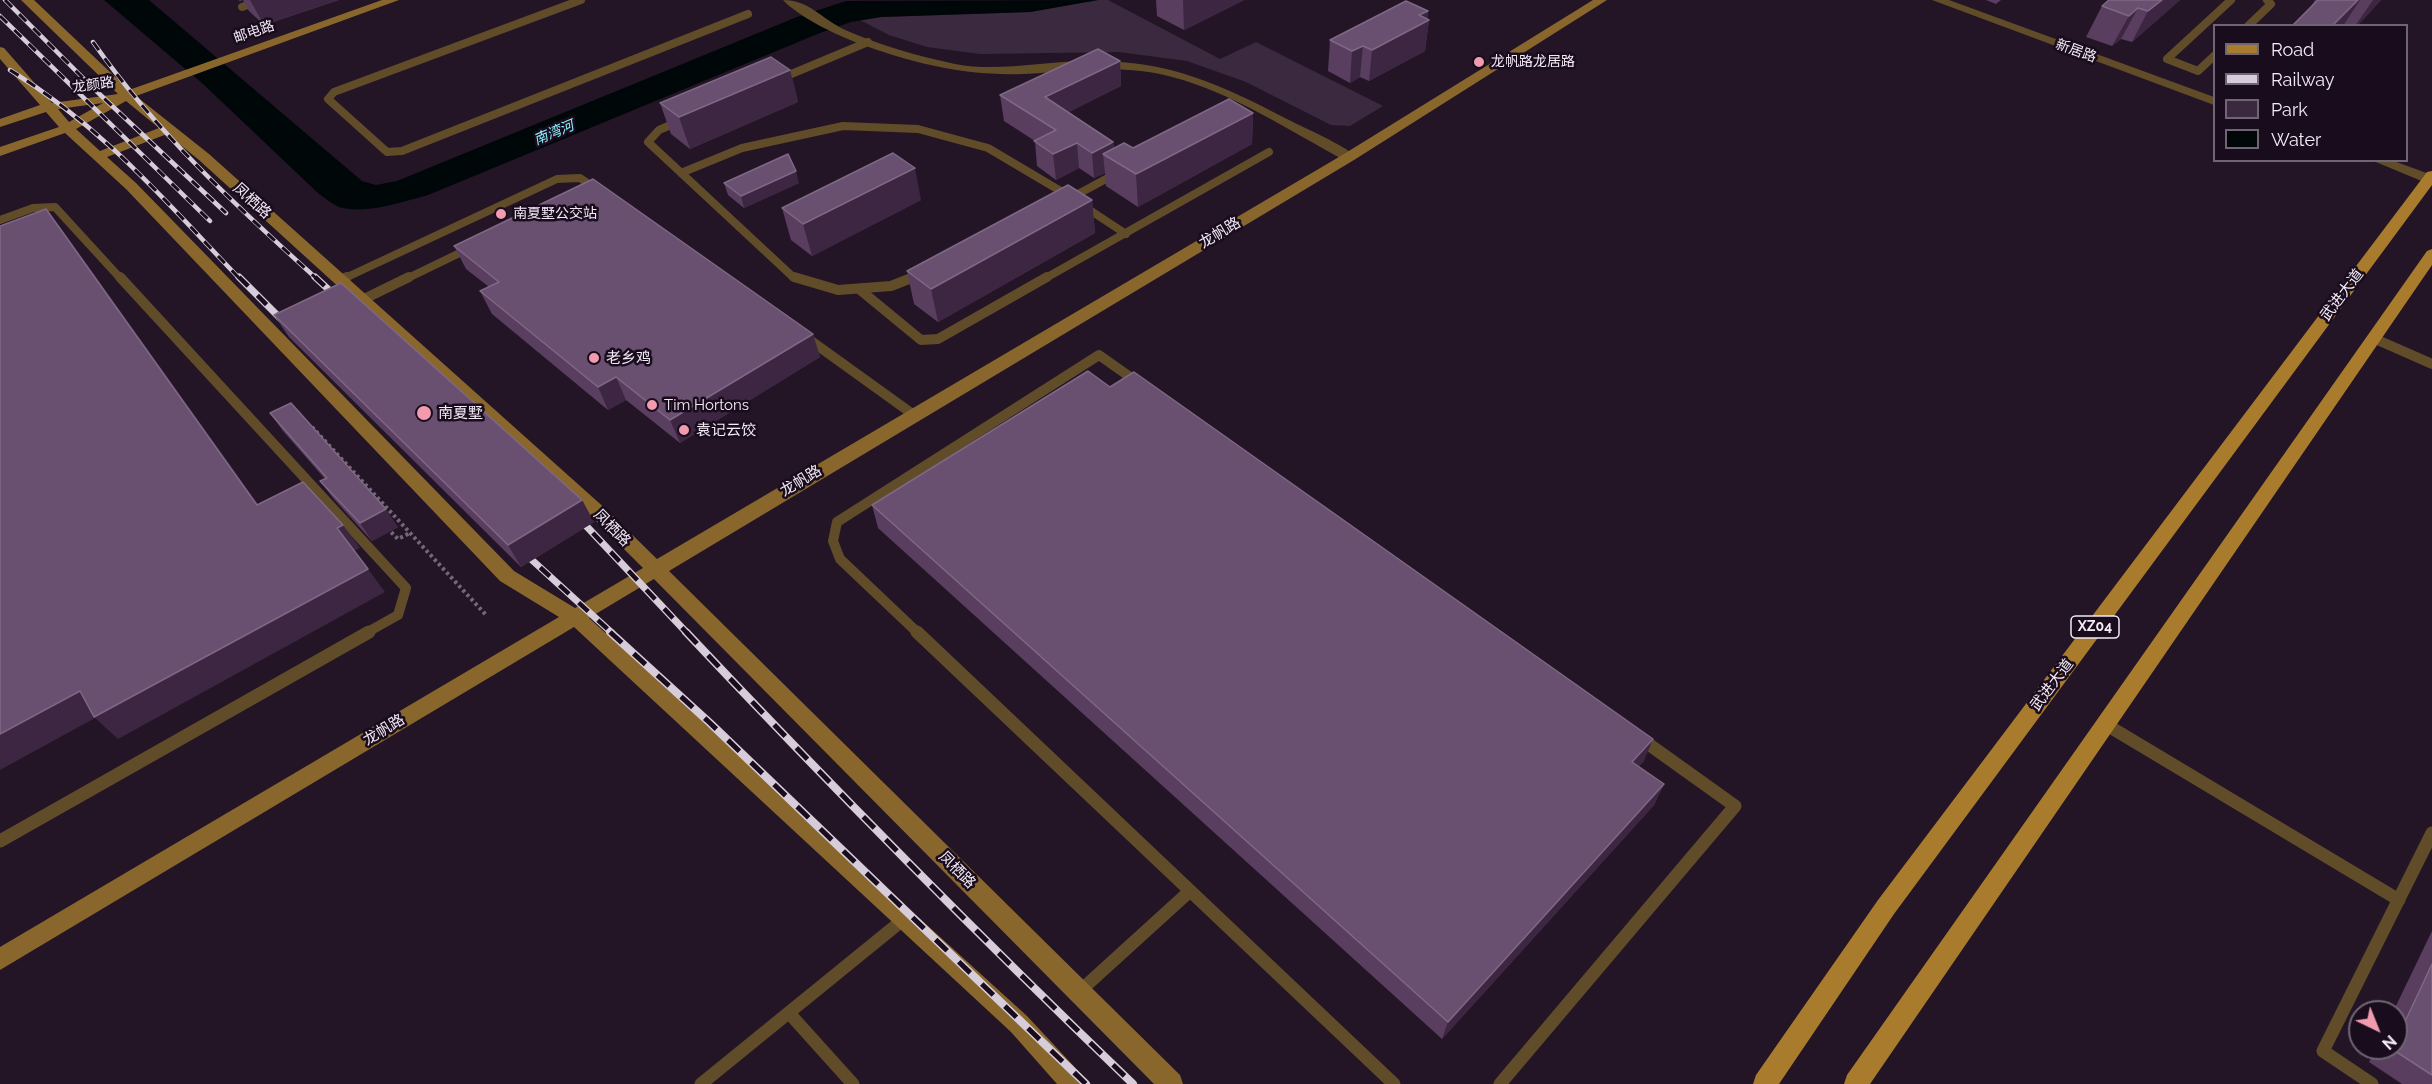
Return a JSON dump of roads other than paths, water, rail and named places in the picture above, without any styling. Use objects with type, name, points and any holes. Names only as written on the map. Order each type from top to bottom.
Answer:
[{"type":"main road","name":"凤栖路","points":[[27,0],[127,95],[204,157],[602,516],[1080,990],[1171,1084]]},
{"type":"main road","name":"邮电路","points":[[127,95],[393,0]]},
{"type":"main road","name":"龙帆路","points":[[0,959],[1348,157],[1600,0]]},
{"type":"main road","points":[[0,51],[67,128],[131,186],[507,576],[575,616],[1019,1024],[1073,1084]]},
{"type":"main road","name":"龙颜路","points":[[0,123],[48,107],[127,95]]},
{"type":"main road","name":"龙颜路","points":[[0,152],[67,128],[127,95]]},
{"type":"main road","points":[[98,156],[168,129]]},
{"type":"main road","name":"武进大道","points":[[1765,1084],[1886,907],[2430,177]]},
{"type":"main road","points":[[1863,1081],[2105,724],[2432,254]]},
{"type":"street","points":[[789,0],[838,31],[899,54],[958,68],[1021,70],[1081,65],[1124,65],[1174,73],[1222,90],[1242,106],[1348,157]]},
{"type":"street","name":"新居路","points":[[1938,0],[2213,101]]},
{"type":"street","points":[[2383,162],[2430,177]]},
{"type":"lane","points":[[242,7],[262,0]]},
{"type":"lane","points":[[581,0],[334,92],[328,99],[387,152],[402,151],[748,14]]},
{"type":"lane","points":[[2213,57],[2198,70],[2167,59],[2231,0]]},
{"type":"lane","points":[[2249,24],[2271,4],[2267,0]]},
{"type":"lane","points":[[769,84],[868,42]]},
{"type":"lane","points":[[692,116],[659,130],[648,142],[793,277],[838,290],[891,286],[928,272]]},
{"type":"lane","points":[[681,172],[742,148],[843,126],[918,129],[988,148],[1126,234]]},
{"type":"lane","points":[[859,289],[921,340],[938,339],[1269,152]]},
{"type":"lane","points":[[1061,203],[1123,170]]},
{"type":"lane","points":[[341,280],[557,178],[580,178],[604,195]]},
{"type":"lane","points":[[584,193],[594,188]]},
{"type":"lane","points":[[0,220],[33,208],[55,207],[406,588],[398,615],[0,841]]},
{"type":"lane","points":[[362,300],[479,244]]},
{"type":"lane","points":[[798,332],[914,415]]},
{"type":"lane","points":[[2373,338],[2432,364]]},
{"type":"lane","points":[[1148,389],[1100,355],[837,522],[832,534],[833,546],[840,559],[1394,1084]]},
{"type":"lane","points":[[2105,724],[2399,900]]},
{"type":"lane","points":[[1500,1084],[1735,806],[1627,729]]},
{"type":"lane","points":[[2372,1084],[2323,1052],[2432,833]]},
{"type":"lane","points":[[1080,990],[1190,891]]},
{"type":"lane","points":[[701,1084],[904,919]]},
{"type":"lane","points":[[789,1013],[853,1084]]},
{"type":"water","name":"南湾河","points":[[104,0],[149,0],[362,181],[376,185],[397,181],[797,17],[846,1],[1098,0],[1030,12],[881,17],[851,22],[428,195],[384,207],[350,209],[339,207],[319,194],[203,84]]},
{"type":"railway","points":[[5,0],[92,87],[226,213]]},
{"type":"railway","points":[[0,16],[210,221]]},
{"type":"railway","points":[[93,42],[117,75],[170,137],[227,195],[317,279]]},
{"type":"railway","points":[[10,70],[75,116],[104,141],[159,194],[240,279]]},
{"type":"railway","points":[[239,277],[287,325]]},
{"type":"railway","points":[[315,277],[340,300]]},
{"type":"railway","points":[[575,514],[687,633]]},
{"type":"railway","points":[[521,550],[612,633]]},
{"type":"railway","points":[[610,632],[710,723],[1086,1084]]},
{"type":"railway","points":[[686,632],[906,861],[1133,1084]]},
{"type":"place","name":"龙帆路龙居路","points":[[1479,62]]},
{"type":"place","name":"南夏墅公交站","points":[[501,214]]},
{"type":"place","name":"老乡鸡","points":[[594,358]]},
{"type":"place","name":"Tim Hortons","points":[[652,405]]},
{"type":"place","name":"南夏墅","points":[[424,413]]},
{"type":"place","name":"袁记云饺","points":[[684,430]]}]
